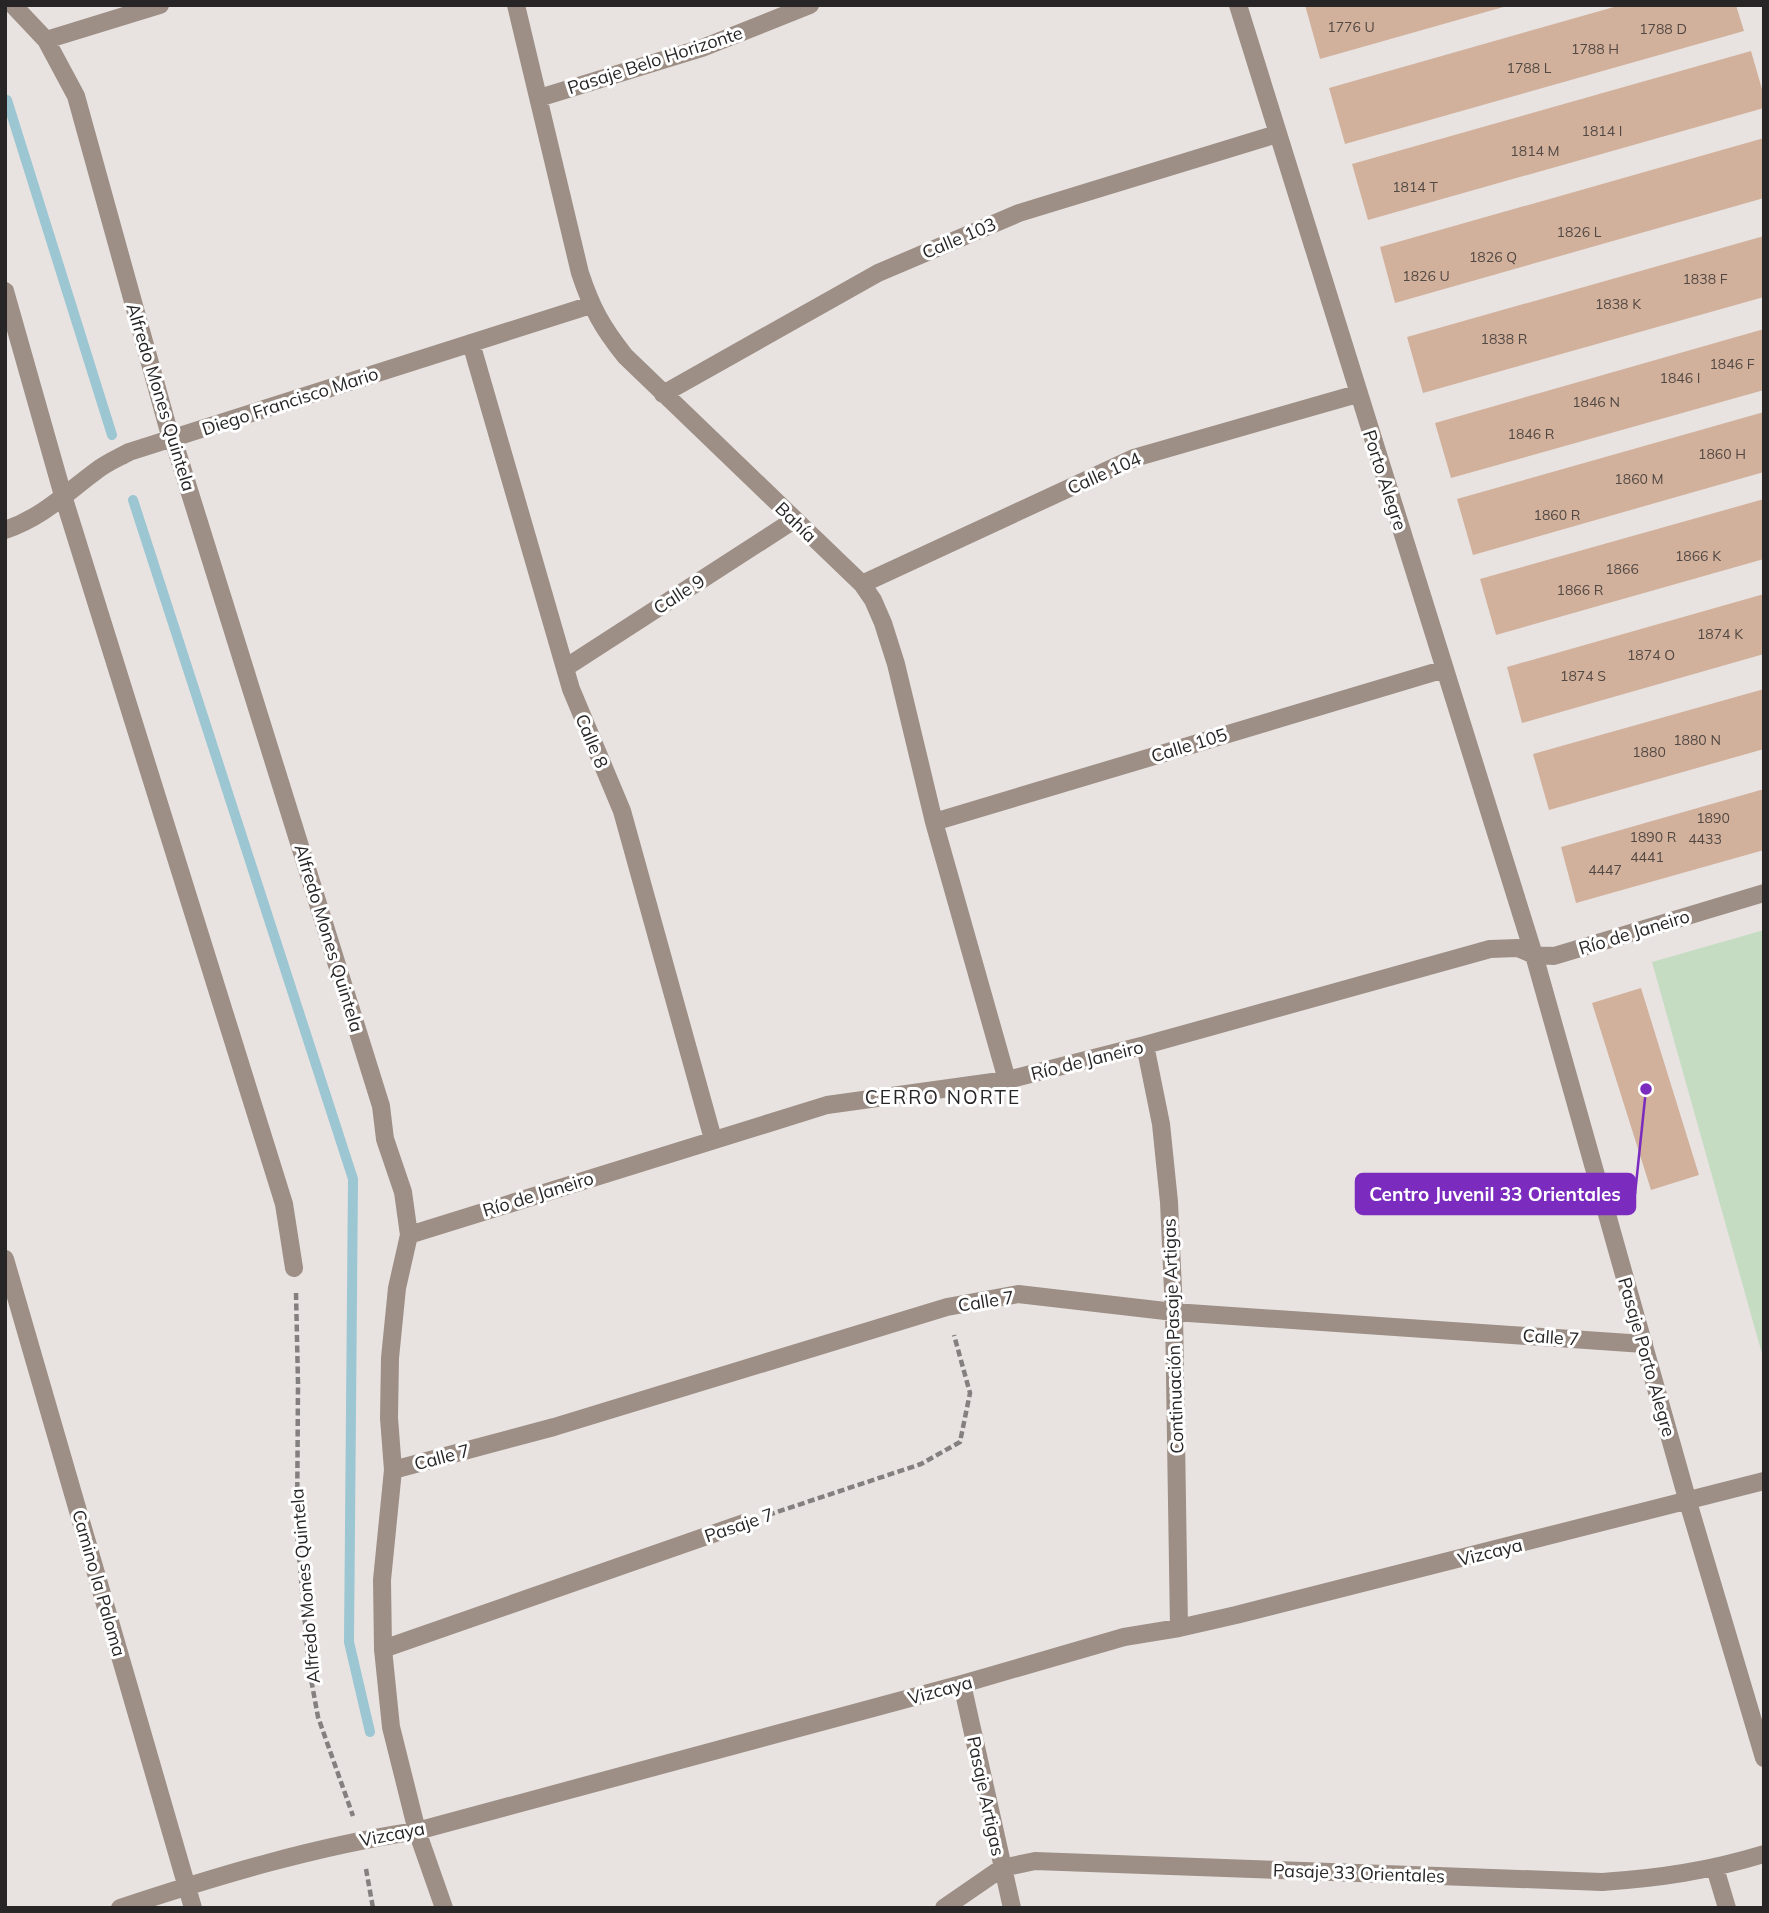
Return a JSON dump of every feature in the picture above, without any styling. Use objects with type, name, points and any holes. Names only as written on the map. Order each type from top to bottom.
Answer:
[{"type":"street","name":"Alfredo Mones Quintela","points":[[13,5],[46,40],[76,96],[171,439],[183,469],[381,1106],[385,1139],[403,1192],[409,1235],[397,1288],[390,1358],[389,1418],[393,1470],[382,1580],[383,1649],[391,1727],[417,1831],[444,1908]]},
{"type":"street","points":[[46,40],[160,5]]},
{"type":"street","name":"Bahía","points":[[516,5],[580,273],[602,328],[625,356],[663,394],[862,584],[873,600],[896,664],[934,821],[1007,1080]]},
{"type":"street","name":"Pasaje Belo Horizonte","points":[[539,98],[702,48],[810,5]]},
{"type":"street","name":"Porto Alegre","points":[[1238,5],[1357,394],[1534,955]]},
{"type":"street","name":"Calle 103","points":[[663,394],[878,273],[1019,213],[1277,134]]},
{"type":"street","points":[[5,291],[64,499],[284,1204],[294,1268]]},
{"type":"street","name":"Diego Francisco Mario","points":[[5,530],[27,522],[64,499],[98,469],[129,452],[591,305]]},
{"type":"street","name":"Calle 8","points":[[471,343],[570,689],[622,811],[713,1139]]},
{"type":"street","name":"Calle 104","points":[[862,584],[1133,458],[1357,394]]},
{"type":"street","name":"Calle 9","points":[[565,668],[794,520]]},
{"type":"street","name":"Calle 105","points":[[934,821],[1445,669]]},
{"type":"street","name":"Río de Janeiro","points":[[409,1235],[827,1105],[1007,1080],[1145,1045],[1490,949],[1518,948],[1534,955],[1554,956],[1764,893]]},
{"type":"street","name":"Pasaje Porto Alegre","points":[[1534,955],[1688,1502],[1764,1758]]},
{"type":"street","name":"Continuación Pasaje Artigas","points":[[1145,1045],[1161,1125],[1169,1202],[1174,1312],[1179,1628]]},
{"type":"street","name":"Camino la Paloma","points":[[5,1259],[193,1908]]},
{"type":"street","name":"Calle 7","points":[[393,1470],[554,1427],[947,1307],[1018,1294],[1174,1312],[1644,1344]]},
{"type":"street","name":"Vizcaya","points":[[120,1908],[187,1886],[361,1839],[417,1831],[962,1684],[1124,1637],[1179,1628],[1764,1481]]},
{"type":"street","name":"Pasaje 7","points":[[383,1649],[744,1523]]},
{"type":"street","name":"Pasaje Artigas","points":[[962,1684],[1012,1908]]},
{"type":"street","name":"Pasaje 33 Orientales","points":[[1002,1867],[1035,1861],[1602,1882],[1659,1878],[1715,1868],[1764,1854]]},
{"type":"street","points":[[944,1908],[1002,1867]]},
{"type":"street","points":[[1715,1868],[1727,1908]]},
{"type":"path","name":"Alfredo Mones Quintela","points":[[294,1268],[298,1346],[297,1534],[309,1668],[318,1717],[361,1839],[373,1908]]},
{"type":"path","name":"Pasaje 7","points":[[744,1523],[921,1464],[960,1442],[970,1393],[947,1307]]},
{"type":"green space","points":[[1764,930],[1764,1361],[1652,962]]},
{"type":"building","points":[[1305,5],[1507,5],[1507,6],[1320,59]]},
{"type":"building","points":[[1621,5],[1736,5],[1744,31],[1345,144],[1329,88]]},
{"type":"building","points":[[1751,51],[1764,96],[1764,108],[1368,220],[1352,164]]},
{"type":"building","points":[[1764,138],[1764,198],[1395,303],[1380,247]]},
{"type":"building","points":[[1764,236],[1764,297],[1423,393],[1407,337]]},
{"type":"building","points":[[1764,329],[1764,390],[1451,478],[1435,423]]},
{"type":"building","points":[[1764,412],[1764,472],[1473,555],[1457,499]]},
{"type":"building","points":[[1764,499],[1764,559],[1496,635],[1480,579]]},
{"type":"building","points":[[1764,594],[1764,654],[1522,723],[1507,667]]},
{"type":"building","points":[[1764,689],[1764,749],[1549,810],[1533,754]]},
{"type":"building","points":[[1764,789],[1764,850],[1576,903],[1561,847]]},
{"type":"building","points":[[1641,988],[1699,1175],[1651,1190],[1592,1003]]},
{"type":"waterway","points":[[7,100],[112,435]]},
{"type":"waterway","points":[[133,500],[353,1179],[349,1642],[370,1732]]},
{"type":"place","name":"Centro Juvenil 33 Orientales","points":[[1646,1089]]},
{"type":"district","name":"CERRO NORTE","points":[[943,1097]]}]
